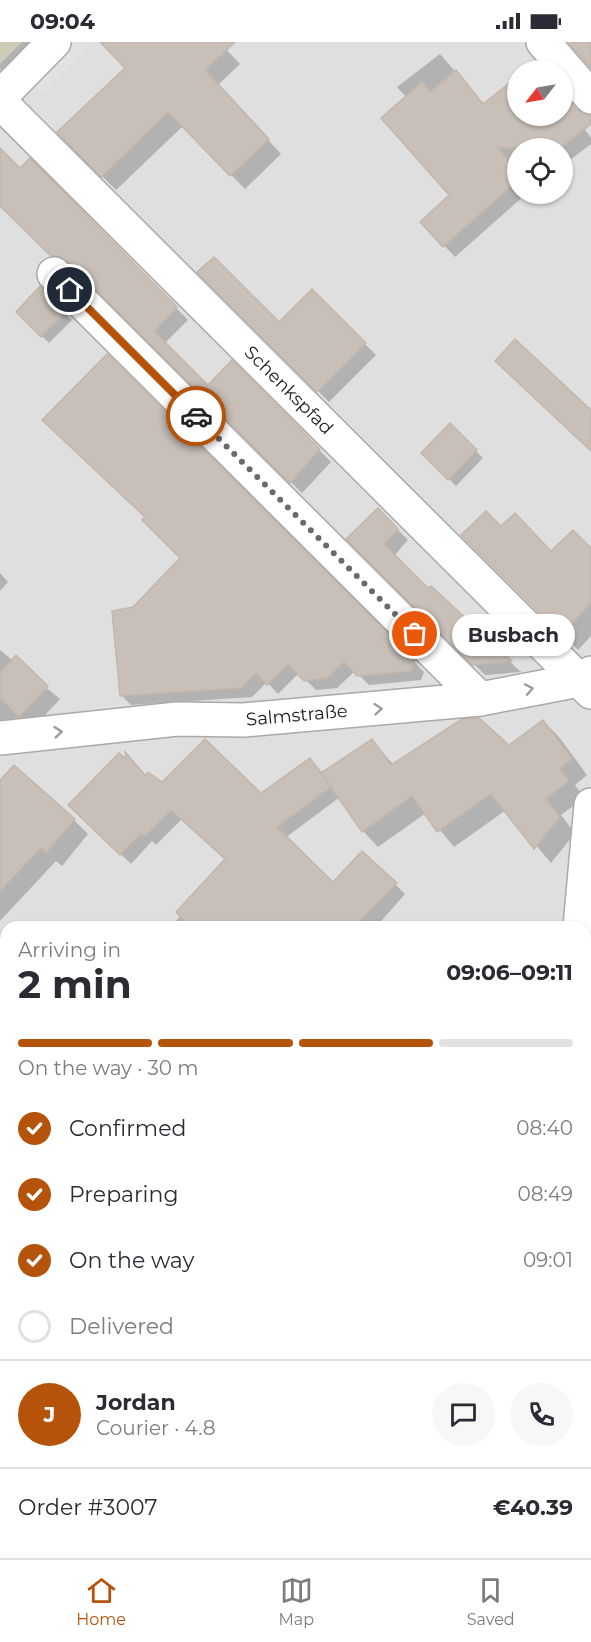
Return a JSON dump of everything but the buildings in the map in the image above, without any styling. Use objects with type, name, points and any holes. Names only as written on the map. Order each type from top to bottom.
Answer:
[{"type":"street","points":[[0,97],[54,42]]},
{"type":"street","points":[[543,42],[591,98]]},
{"type":"street","name":"Schenkspfad","points":[[0,102],[587,682]]},
{"type":"street","points":[[54,274],[480,699]]},
{"type":"street","points":[[587,682],[591,717]]},
{"type":"street","name":"Salmstraße","points":[[0,738],[177,719],[267,719],[480,699],[587,682]]},
{"type":"street","points":[[581,921],[591,805]]},
{"type":"shaded area","points":[[0,42],[591,42],[591,921],[0,921]]},
{"type":"shaded area","points":[[0,42],[22,42],[0,64]]},
{"type":"shaded area","points":[[80,42],[96,42],[42,94],[34,86]]},
{"type":"shaded area","points":[[406,684],[419,695],[319,705],[332,691]]},
{"type":"shaded area","points":[[168,699],[179,711],[90,720],[90,708]]},
{"type":"way so far","points":[[196,416],[415,634]]},
{"type":"place","name":"Busbach","points":[[415,634]]},
{"type":"route","points":[[70,290],[196,416]]}]
